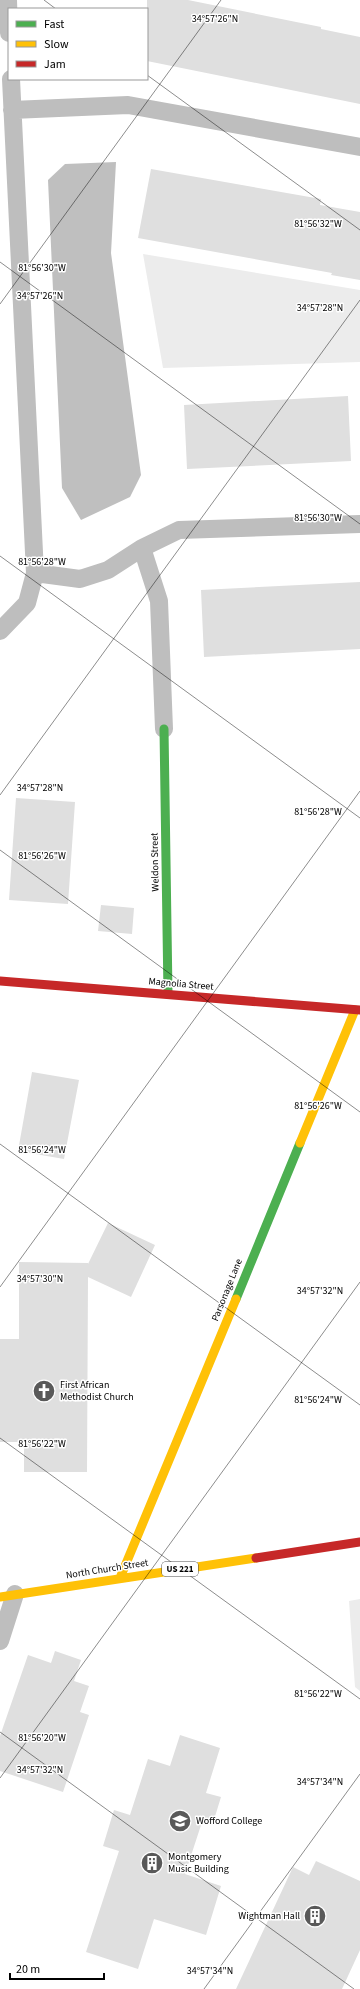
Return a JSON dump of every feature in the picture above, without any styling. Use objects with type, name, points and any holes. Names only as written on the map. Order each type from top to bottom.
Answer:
[{"type":"street","name":"Weldon Street","points":[[164,729],[168,994]]},
{"type":"street","name":"Magnolia Street","points":[[0,981],[357,1010]]},
{"type":"street","name":"Parsonage Lane","points":[[120,1578],[357,1010]]},
{"type":"street","name":"North Church Street","points":[[8,1595],[360,1542]]},
{"type":"lane","points":[[0,631],[27,603],[35,573],[11,80]]},
{"type":"lane","points":[[12,110],[128,105],[360,147]]},
{"type":"lane","points":[[35,573],[80,579],[108,570],[142,548],[179,530],[360,524]]},
{"type":"lane","points":[[142,548],[159,601],[164,729]]},
{"type":"lane","points":[[0,1641],[8,1595]]},
{"type":"shaded area","points":[[116,162],[111,253],[141,475],[130,497],[81,520],[62,488],[48,180],[65,164]]},
{"type":"shaded area","points":[[143,254],[360,290],[360,362],[163,368]]},
{"type":"shaded area","points":[[360,1599],[360,1691],[355,1687],[349,1601]]},
{"type":"building","points":[[147,0],[188,0],[321,27],[321,29],[360,37],[360,104],[148,61]]},
{"type":"building","points":[[151,169],[321,199],[320,205],[360,212],[360,280],[331,275],[332,273],[138,238]]},
{"type":"building","points":[[348,396],[351,461],[187,469],[184,405]]},
{"type":"building","points":[[360,582],[360,649],[204,657],[201,590]]},
{"type":"building","points":[[16,798],[75,802],[68,904],[9,900]]},
{"type":"building","points":[[101,905],[134,908],[132,934],[98,931]]},
{"type":"building","points":[[32,1072],[79,1080],[64,1159],[18,1151]]},
{"type":"building","name":"First African Methodist Church","points":[[108,1223],[155,1245],[131,1297],[88,1277],[87,1472],[24,1472],[24,1442],[0,1442],[0,1339],[19,1339],[19,1262],[88,1264]]},
{"type":"building","points":[[55,1651],[81,1660],[74,1681],[89,1686],[80,1712],[89,1715],[63,1792],[0,1771],[0,1736],[28,1655],[51,1663]]},
{"type":"building","name":"Montgomery Music Building","points":[[180,1735],[220,1748],[206,1793],[221,1797],[213,1823],[203,1819],[185,1874],[221,1886],[206,1935],[154,1919],[138,1969],[86,1952],[119,1851],[103,1846],[114,1810],[130,1815],[148,1759],[170,1766]]},
{"type":"building","name":"Wightman Hall","points":[[316,1861],[360,1881],[360,1950],[342,1989],[236,1989],[293,1867],[309,1875]]},
{"type":"traffic: fast","points":[[164,729],[168,994]]},
{"type":"traffic: fast","points":[[236,1299],[300,1143]]},
{"type":"traffic: slow","points":[[300,1143],[355,1010]]},
{"type":"traffic: slow","points":[[120,1578],[236,1299]]},
{"type":"traffic: slow","points":[[0,1597],[256,1558]]},
{"type":"traffic: jam","points":[[0,981],[360,1010]]},
{"type":"traffic: jam","points":[[256,1558],[360,1542]]},
{"type":"place","name":"First African Methodist Church","points":[[44,1391]]},
{"type":"place","name":"Wofford College","points":[[180,1821]]},
{"type":"place","name":"Montgomery Music Building","points":[[152,1863]]},
{"type":"place","name":"Wightman Hall","points":[[315,1916]]}]
